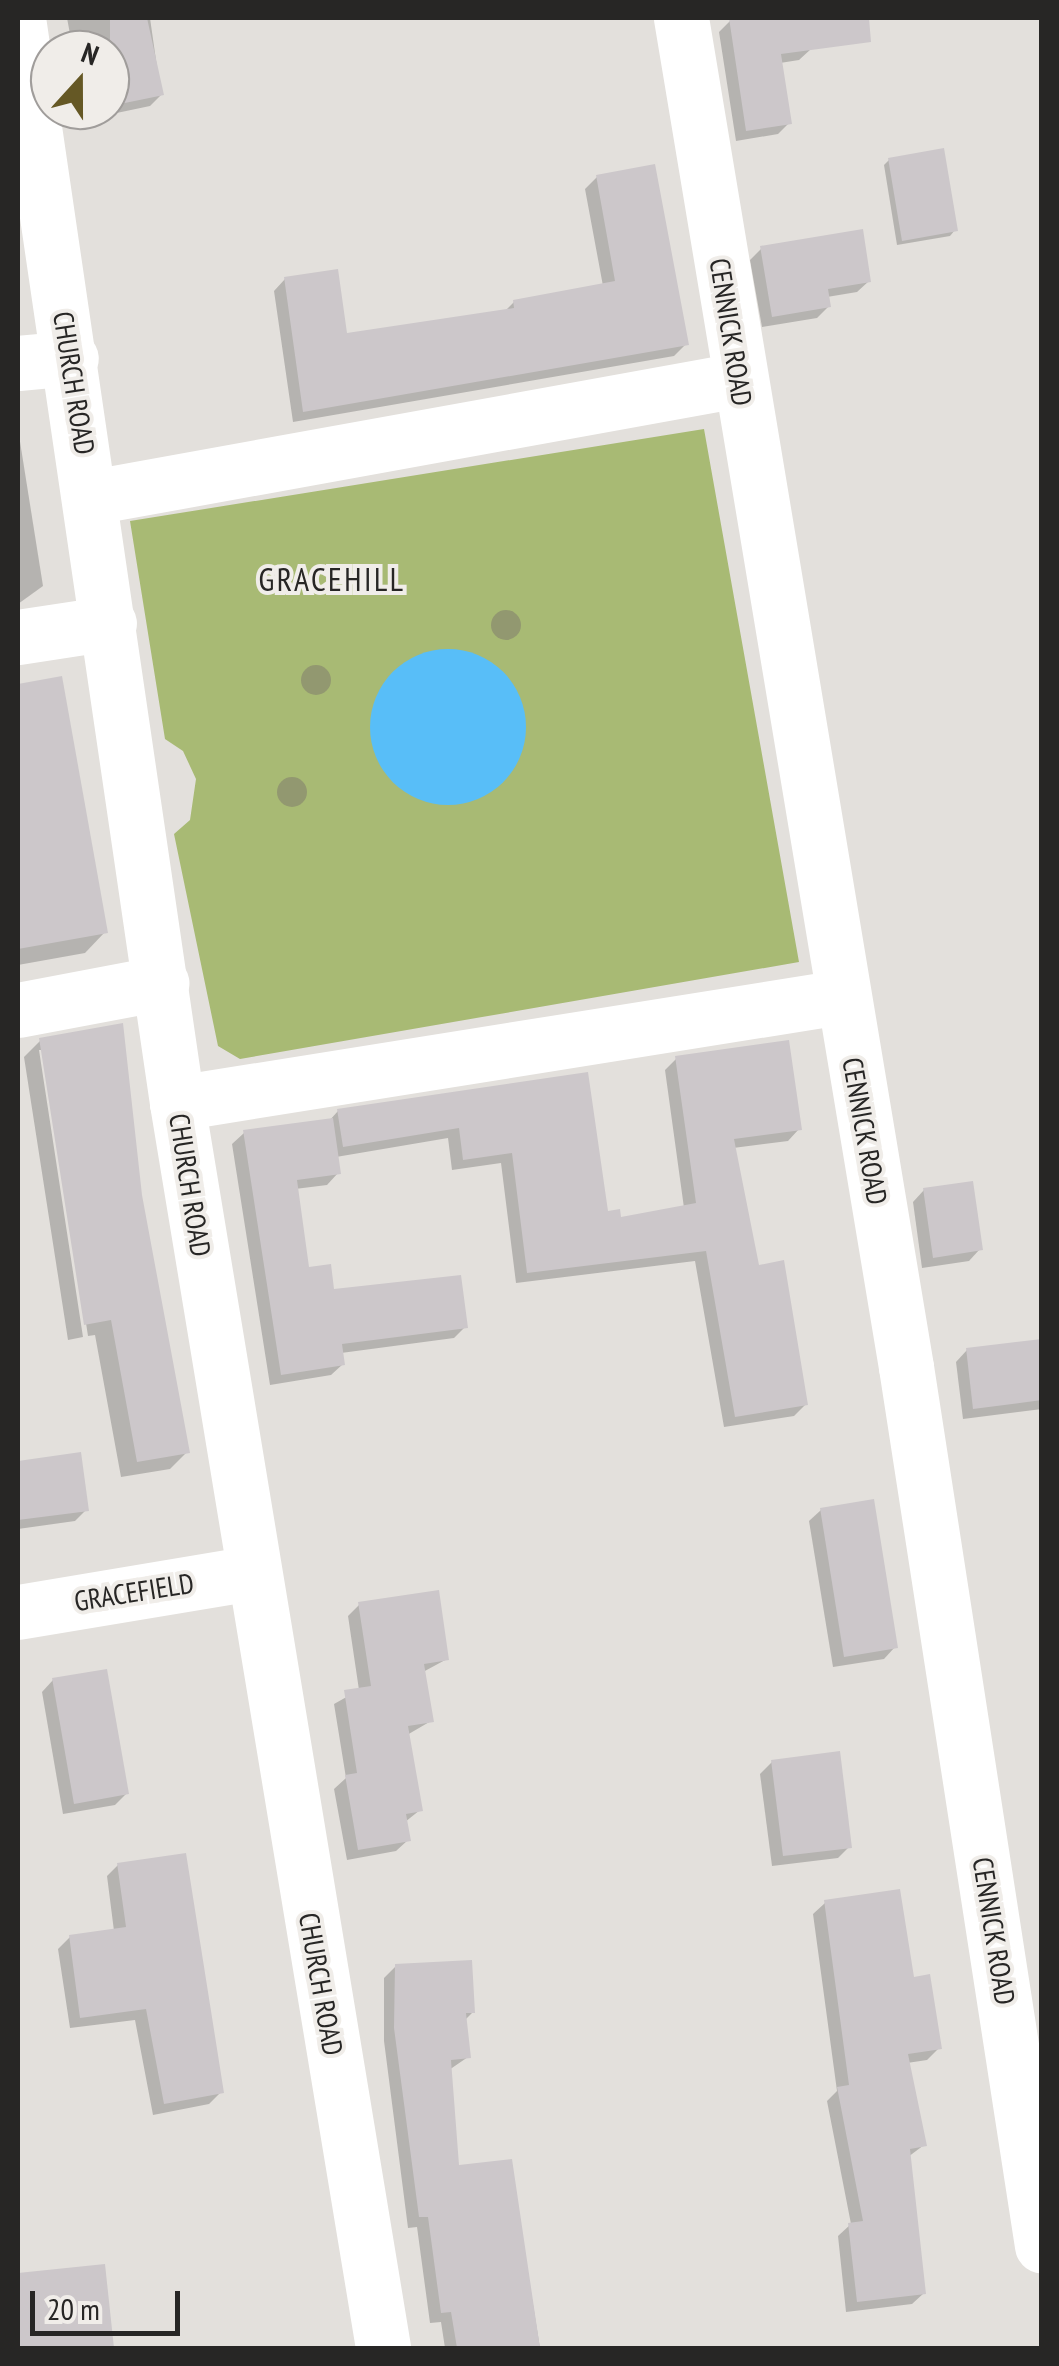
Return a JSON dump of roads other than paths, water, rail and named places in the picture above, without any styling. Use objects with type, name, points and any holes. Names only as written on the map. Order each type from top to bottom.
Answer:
[{"type":"street","name":"CHURCH ROAD","points":[[18,18],[44,361],[92,496],[178,1103],[251,1573],[383,2348]]},
{"type":"street","name":"CENNICK ROAD","points":[[680,18],[840,997],[906,1367],[1042,2246]]},
{"type":"street","points":[[92,496],[738,380]]},
{"type":"street","points":[[18,637],[110,623]]},
{"type":"street","points":[[18,1010],[161,983]]},
{"type":"street","points":[[178,1103],[840,997]]},
{"type":"street","name":"GRACEFIELD","points":[[18,1612],[251,1573]]},
{"type":"water","points":[[448,649],[478,655],[503,672],[520,697],[526,727],[520,757],[503,782],[478,799],[448,805],[418,799],[393,782],[376,757],[370,727],[376,697],[393,672],[418,655]]},
{"type":"district","name":"GRACEHILL","points":[[332,579]]}]
